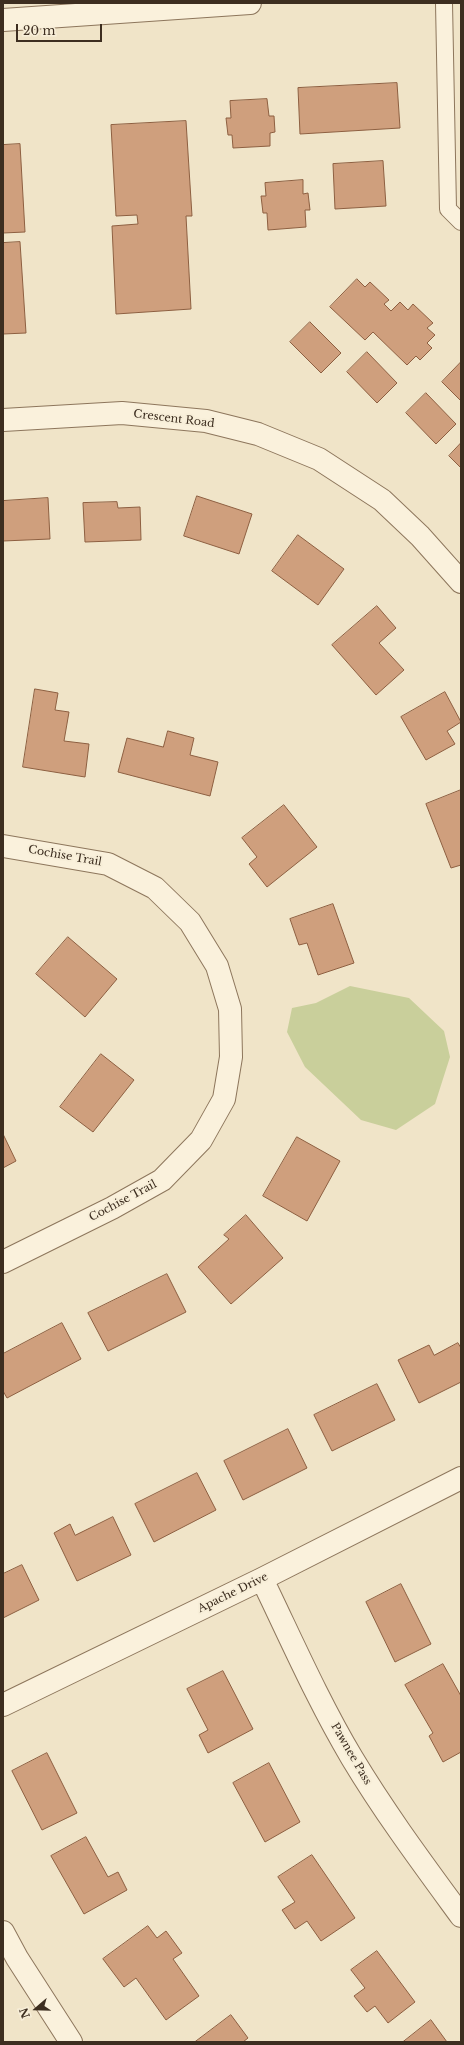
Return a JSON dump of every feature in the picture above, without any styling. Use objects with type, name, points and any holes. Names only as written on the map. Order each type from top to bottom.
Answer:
[{"type":"street","points":[[3,20],[250,3]]},
{"type":"street","name":"Crescent Road","points":[[3,420],[122,413],[206,420],[258,434],[319,459],[382,500],[420,536],[461,582]]},
{"type":"street","name":"Cochise Trail","points":[[3,846],[108,864],[156,888],[190,922],[217,966],[230,1009],[231,1057],[224,1099],[201,1140],[162,1180],[112,1208],[3,1262]]},
{"type":"street","name":"Apache Drive","points":[[3,1705],[262,1579],[461,1478]]},
{"type":"street","name":"Pawnee Pass","points":[[262,1579],[313,1684],[352,1758],[398,1830],[461,1916]]},
{"type":"street","points":[[3,1932],[17,1958],[71,2042]]},
{"type":"lane","points":[[444,3],[448,209],[461,222]]},
{"type":"green space","points":[[350,986],[409,998],[444,1031],[450,1057],[435,1104],[396,1130],[361,1120],[305,1067],[287,1032],[292,1008],[316,1003]]},
{"type":"building","points":[[397,83],[400,128],[300,134],[298,88]]},
{"type":"building","points":[[267,99],[269,116],[274,116],[275,132],[270,133],[270,146],[233,148],[232,135],[228,135],[226,118],[231,118],[230,101]]},
{"type":"building","points":[[186,121],[192,216],[186,216],[191,309],[116,314],[112,226],[138,224],[137,215],[116,216],[111,125]]},
{"type":"building","points":[[20,144],[25,232],[3,233],[3,145]]},
{"type":"building","points":[[383,161],[386,206],[335,209],[333,164]]},
{"type":"building","points":[[303,180],[303,194],[308,193],[310,210],[305,210],[306,227],[268,230],[267,213],[263,213],[261,196],[266,196],[265,183]]},
{"type":"building","points":[[20,242],[26,333],[3,334],[3,243]]},
{"type":"building","points":[[357,279],[365,287],[370,282],[389,300],[384,304],[391,311],[400,302],[408,310],[413,304],[433,323],[427,328],[435,335],[427,343],[432,348],[420,360],[416,356],[407,365],[373,332],[365,340],[330,307]]},
{"type":"building","points":[[310,322],[341,353],[321,373],[290,342]]},
{"type":"building","points":[[367,352],[397,383],[377,403],[347,372]]},
{"type":"building","points":[[461,362],[461,401],[442,382]]},
{"type":"building","points":[[426,393],[456,424],[436,444],[406,413]]},
{"type":"building","points":[[461,443],[461,468],[449,456]]},
{"type":"building","points":[[197,496],[252,514],[239,554],[184,536]]},
{"type":"building","points":[[48,498],[50,539],[3,541],[3,501]]},
{"type":"building","points":[[117,502],[118,508],[140,507],[141,540],[85,542],[83,503]]},
{"type":"building","points":[[298,535],[344,569],[318,605],[272,571]]},
{"type":"building","points":[[377,606],[396,628],[379,643],[404,670],[376,695],[332,645]]},
{"type":"building","points":[[35,689],[58,693],[55,710],[69,712],[64,741],[89,744],[85,777],[23,767]]},
{"type":"building","points":[[445,692],[461,722],[447,731],[455,744],[426,760],[401,717]]},
{"type":"building","points":[[168,731],[194,738],[190,755],[218,762],[210,796],[118,772],[127,738],[163,747]]},
{"type":"building","points":[[461,790],[461,865],[451,868],[426,804]]},
{"type":"building","points":[[284,805],[317,847],[267,887],[249,864],[257,857],[242,838]]},
{"type":"building","points":[[333,904],[354,963],[318,975],[307,943],[299,945],[290,919]]},
{"type":"building","points":[[68,937],[117,979],[85,1017],[36,974]]},
{"type":"building","points":[[101,1054],[134,1080],[93,1132],[60,1107]]},
{"type":"building","points":[[3,1134],[16,1161],[3,1168]]},
{"type":"building","points":[[297,1137],[340,1161],[307,1221],[263,1196]]},
{"type":"building","points":[[246,1215],[283,1258],[231,1304],[198,1267],[229,1239],[224,1235]]},
{"type":"building","points":[[167,1274],[186,1312],[108,1351],[88,1313]]},
{"type":"building","points":[[62,1323],[81,1359],[7,1398],[3,1391],[3,1354]]},
{"type":"building","points":[[458,1343],[461,1348],[461,1382],[419,1403],[398,1360],[429,1345],[434,1355]]},
{"type":"building","points":[[377,1384],[395,1420],[332,1451],[314,1415]]},
{"type":"building","points":[[288,1429],[307,1468],[243,1500],[224,1461]]},
{"type":"building","points":[[197,1473],[216,1510],[154,1542],[135,1504]]},
{"type":"building","points":[[113,1517],[131,1555],[77,1581],[54,1533],[70,1524],[75,1535]]},
{"type":"building","points":[[22,1565],[39,1600],[3,1618],[3,1574]]},
{"type":"building","points":[[401,1584],[431,1644],[395,1662],[366,1602]]},
{"type":"building","points":[[443,1664],[461,1696],[461,1752],[443,1762],[429,1736],[433,1733],[405,1685]]},
{"type":"building","points":[[223,1671],[253,1729],[208,1753],[199,1735],[208,1730],[187,1689]]},
{"type":"building","points":[[47,1753],[77,1813],[42,1830],[12,1771]]},
{"type":"building","points":[[269,1763],[300,1822],[265,1842],[233,1783]]},
{"type":"building","points":[[86,1837],[108,1877],[118,1872],[127,1890],[84,1914],[51,1856]]},
{"type":"building","points":[[312,1855],[355,1918],[321,1941],[307,1921],[295,1929],[282,1910],[295,1902],[278,1877]]},
{"type":"building","points":[[148,1926],[157,1938],[166,1931],[182,1953],[173,1959],[199,1996],[166,2020],[136,1978],[124,1987],[103,1959]]},
{"type":"building","points":[[377,1951],[415,2002],[388,2023],[375,2006],[367,2012],[354,1996],[365,1988],[351,1970]]},
{"type":"building","points":[[231,2015],[248,2038],[243,2042],[195,2042]]},
{"type":"building","points":[[431,2020],[447,2042],[403,2042]]}]
